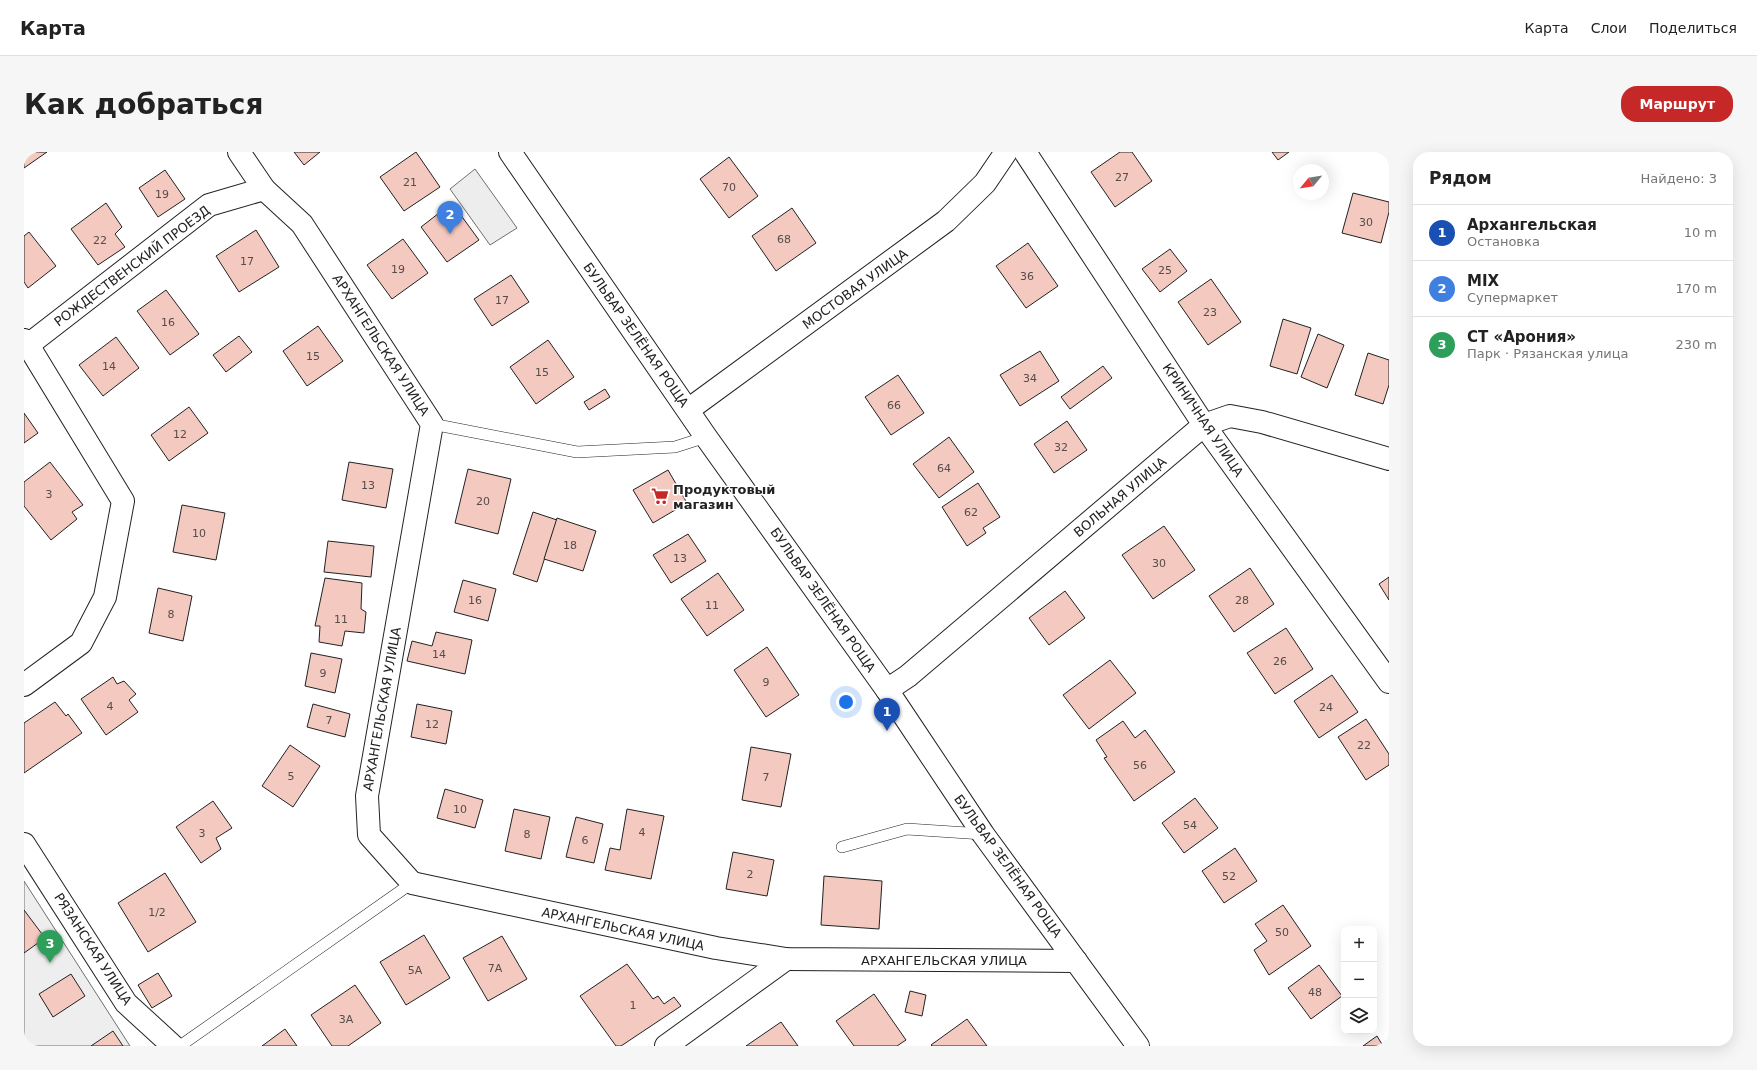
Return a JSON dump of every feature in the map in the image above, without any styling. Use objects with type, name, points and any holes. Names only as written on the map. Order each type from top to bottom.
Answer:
[{"type":"street","name":"АРХАНГЕЛЬСКАЯ УЛИЦА","points":[[239,152],[264,189],[302,224],[432,424],[367,796],[369,835],[412,883],[716,948],[786,959],[1076,961]]},
{"type":"street","name":"БУЛЬВАР ЗЕЛЁНАЯ РОЩА","points":[[510,152],[706,437],[887,690],[983,834],[1138,1046]]},
{"type":"street","name":"МОСТОВАЯ УЛИЦА","points":[[688,410],[946,221],[985,183],[1006,152]]},
{"type":"street","name":"КРИНИЧНАЯ УЛИЦА","points":[[1025,152],[1204,425],[1389,682]]},
{"type":"street","name":"РОЖДЕСТВЕНСКИЙ ПРОЕЗД","points":[[24,685],[81,643],[105,597],[123,501],[26,343],[209,205],[264,189]]},
{"type":"street","name":"ВОЛЬНАЯ УЛИЦА","points":[[887,690],[908,676],[1204,425],[1230,416],[1262,422],[1389,459]]},
{"type":"street","name":"РЯЗАНСКАЯ УЛИЦА","points":[[24,844],[126,1004],[173,1046]]},
{"type":"street","points":[[666,1046],[786,959]]},
{"type":"lane","points":[[432,424],[577,452],[675,447],[706,437]]},
{"type":"lane","points":[[842,847],[907,829],[983,834]]},
{"type":"lane","points":[[180,1046],[412,883]]},
{"type":"shaded area","points":[[475,169],[517,228],[490,245],[450,189]]},
{"type":"shaded area","points":[[24,881],[130,1046],[24,1046]]},
{"type":"building","points":[[24,152],[47,152],[24,168]]},
{"type":"building","points":[[294,152],[320,152],[304,165]]},
{"type":"building","points":[[416,152],[440,187],[404,211],[380,177]]},
{"type":"building","points":[[1120,152],[1132,152],[1152,181],[1115,207],[1091,172]]},
{"type":"building","points":[[1272,152],[1289,152],[1278,160]]},
{"type":"building","points":[[729,157],[758,196],[729,218],[700,179]]},
{"type":"building","points":[[165,170],[185,199],[158,217],[139,188]]},
{"type":"building","points":[[1353,193],[1389,202],[1389,212],[1381,243],[1342,233]]},
{"type":"building","points":[[106,203],[122,227],[115,234],[125,247],[98,265],[71,229]]},
{"type":"building","points":[[452,203],[479,240],[447,262],[421,227]]},
{"type":"building","points":[[792,208],[816,243],[776,271],[752,236]]},
{"type":"building","points":[[256,230],[279,267],[239,292],[216,256]]},
{"type":"building","points":[[29,232],[56,266],[28,288],[24,282],[24,236]]},
{"type":"building","points":[[403,239],[428,273],[392,299],[367,265]]},
{"type":"building","points":[[1028,243],[1058,286],[1026,308],[996,266]]},
{"type":"building","points":[[1170,249],[1187,271],[1160,292],[1142,269]]},
{"type":"building","points":[[511,275],[529,302],[492,326],[474,299]]},
{"type":"building","points":[[1211,279],[1241,322],[1208,345],[1178,302]]},
{"type":"building","points":[[166,290],[199,334],[170,355],[137,311]]},
{"type":"building","points":[[1283,319],[1311,328],[1297,374],[1270,366]]},
{"type":"building","points":[[318,326],[343,361],[307,386],[283,351]]},
{"type":"building","points":[[1318,334],[1344,345],[1327,388],[1301,377]]},
{"type":"building","points":[[239,336],[252,352],[226,372],[213,355]]},
{"type":"building","points":[[116,337],[139,368],[103,396],[79,365]]},
{"type":"building","points":[[548,340],[574,377],[536,404],[510,367]]},
{"type":"building","points":[[1040,351],[1059,381],[1020,406],[1000,375]]},
{"type":"building","points":[[1368,353],[1389,360],[1389,385],[1383,404],[1355,395]]},
{"type":"building","points":[[1103,366],[1112,378],[1070,409],[1061,397]]},
{"type":"building","points":[[898,375],[924,413],[891,435],[865,397]]},
{"type":"building","points":[[605,389],[610,397],[589,410],[584,402]]},
{"type":"building","points":[[189,407],[208,433],[169,461],[151,435]]},
{"type":"building","points":[[24,413],[38,433],[24,443]]},
{"type":"building","points":[[1067,421],[1087,450],[1054,473],[1034,444]]},
{"type":"building","points":[[949,437],[974,472],[939,498],[913,464]]},
{"type":"building","points":[[50,462],[83,505],[72,512],[77,519],[51,540],[24,506],[24,482]]},
{"type":"building","points":[[349,462],[393,469],[386,508],[342,500]]},
{"type":"building","points":[[468,469],[511,479],[498,534],[455,523]]},
{"type":"building","name":"Продуктовый магазин","points":[[668,470],[687,503],[653,523],[633,490]]},
{"type":"building","points":[[978,483],[1000,517],[983,528],[986,533],[967,546],[942,507]]},
{"type":"building","points":[[182,505],[225,513],[216,560],[173,552]]},
{"type":"building","points":[[533,512],[557,520],[537,582],[513,574]]},
{"type":"building","points":[[557,518],[596,531],[583,571],[544,559]]},
{"type":"building","points":[[1164,526],[1195,570],[1153,599],[1122,555]]},
{"type":"building","points":[[688,534],[706,561],[671,583],[653,555]]},
{"type":"building","points":[[328,541],[374,546],[371,577],[324,572]]},
{"type":"building","points":[[1250,568],[1274,604],[1234,632],[1209,596]]},
{"type":"building","points":[[718,573],[744,610],[707,636],[681,599]]},
{"type":"building","points":[[1389,577],[1389,600],[1379,584]]},
{"type":"building","points":[[325,578],[362,583],[361,609],[366,612],[364,633],[345,631],[342,646],[319,642],[320,626],[315,626]]},
{"type":"building","points":[[463,580],[496,589],[488,621],[454,612]]},
{"type":"building","points":[[158,588],[192,596],[183,641],[149,633]]},
{"type":"building","points":[[1065,591],[1085,618],[1049,645],[1029,618]]},
{"type":"building","points":[[1286,628],[1313,669],[1275,694],[1247,653]]},
{"type":"building","points":[[436,632],[472,640],[465,674],[407,661],[412,641],[432,646]]},
{"type":"building","points":[[767,647],[799,695],[766,717],[734,670]]},
{"type":"building","points":[[311,653],[342,659],[335,693],[305,686]]},
{"type":"building","points":[[1110,660],[1136,693],[1089,729],[1063,695]]},
{"type":"building","points":[[1332,675],[1358,712],[1319,738],[1294,701]]},
{"type":"building","points":[[113,677],[117,684],[124,681],[136,694],[129,700],[138,712],[106,735],[81,699]]},
{"type":"building","points":[[55,702],[66,716],[68,714],[82,733],[24,773],[24,723]]},
{"type":"building","points":[[313,704],[350,714],[345,737],[307,727]]},
{"type":"building","points":[[417,704],[452,711],[446,744],[411,737]]},
{"type":"building","points":[[1366,719],[1389,754],[1389,765],[1366,780],[1338,737]]},
{"type":"building","points":[[1123,721],[1135,738],[1145,730],[1175,772],[1134,801],[1104,758],[1107,757],[1096,740]]},
{"type":"building","points":[[290,745],[320,766],[293,807],[262,786]]},
{"type":"building","points":[[751,747],[791,754],[781,807],[742,800]]},
{"type":"building","points":[[445,789],[483,800],[475,828],[437,818]]},
{"type":"building","points":[[1195,798],[1218,828],[1184,853],[1162,823]]},
{"type":"building","points":[[213,801],[232,828],[216,838],[221,849],[201,863],[176,827]]},
{"type":"building","points":[[514,809],[550,817],[541,859],[505,851]]},
{"type":"building","points":[[627,809],[664,816],[651,879],[605,870],[610,848],[620,850]]},
{"type":"building","points":[[576,817],[603,824],[594,863],[566,857]]},
{"type":"building","points":[[1235,848],[1257,881],[1224,903],[1202,871]]},
{"type":"building","points":[[733,852],[774,860],[767,896],[726,889]]},
{"type":"building","points":[[165,873],[196,922],[148,952],[118,903]]},
{"type":"building","points":[[824,876],[882,881],[879,929],[821,925]]},
{"type":"building","points":[[1283,905],[1311,946],[1269,975],[1254,950],[1267,941],[1255,924]]},
{"type":"building","points":[[24,910],[45,938],[24,953]]},
{"type":"building","points":[[424,935],[450,978],[406,1005],[380,962]]},
{"type":"building","points":[[502,936],[527,979],[488,1001],[463,958]]},
{"type":"building","points":[[627,964],[653,999],[658,996],[664,1004],[674,997],[681,1006],[621,1046],[616,1046],[580,996]]},
{"type":"building","points":[[1319,965],[1341,997],[1311,1019],[1288,988]]},
{"type":"building","points":[[158,973],[172,996],[152,1008],[138,985]]},
{"type":"building","points":[[71,974],[85,996],[53,1017],[39,994]]},
{"type":"building","points":[[355,985],[381,1023],[348,1046],[332,1046],[311,1015]]},
{"type":"building","points":[[910,991],[926,995],[922,1016],[905,1012]]},
{"type":"building","points":[[874,994],[906,1040],[897,1046],[854,1046],[836,1021]]},
{"type":"building","points":[[967,1019],[987,1046],[931,1045]]},
{"type":"building","points":[[781,1022],[798,1046],[746,1046]]},
{"type":"building","points":[[285,1029],[297,1046],[262,1046]]},
{"type":"building","points":[[113,1031],[123,1046],[91,1046]]},
{"type":"building","points":[[1377,1036],[1383,1046],[1363,1046]]},
{"type":"place","name":"MIX","points":[[450,234]]},
{"type":"place","name":"Продуктовый магазин","points":[[660,496]]},
{"type":"place","name":"Архангельская","points":[[887,731]]},
{"type":"place","name":"СТ «Арония»","points":[[50,963]]}]
